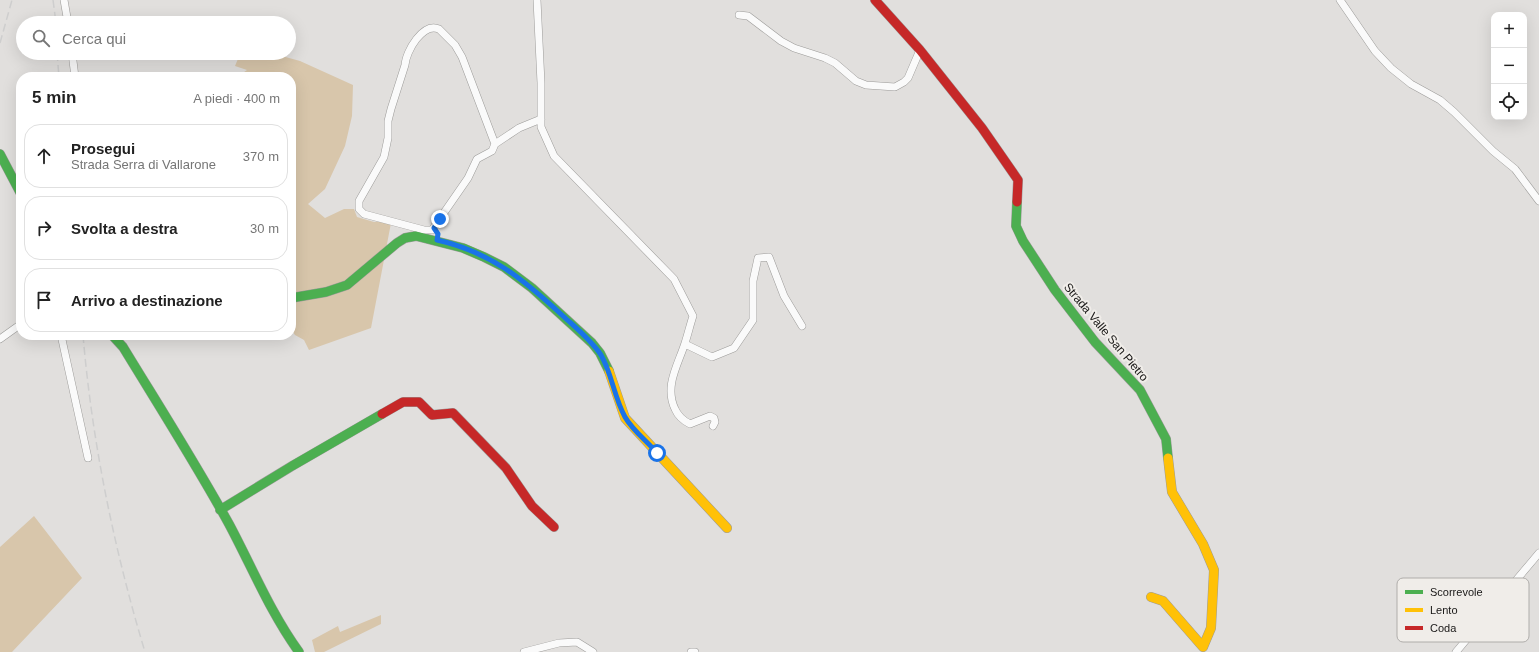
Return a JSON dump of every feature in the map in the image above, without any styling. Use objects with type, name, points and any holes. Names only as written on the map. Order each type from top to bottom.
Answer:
[{"type":"street","points":[[64,0],[67,16]]},
{"type":"street","points":[[537,0],[541,83],[540,127],[554,156],[674,279],[693,316],[685,344],[672,379],[670,391],[672,402],[680,417],[684,421],[690,424],[710,416],[714,418],[715,422],[713,426]]},
{"type":"street","name":"Strada Valle San Pietro","points":[[875,0],[920,50],[982,128],[1018,180],[1016,226],[1023,241],[1055,290],[1091,336],[1140,390],[1166,439],[1172,492],[1204,544],[1214,570],[1211,628],[1203,647],[1163,601],[1151,597]]},
{"type":"street","points":[[1340,0],[1375,52],[1391,68],[1411,84],[1440,100],[1454,112],[1493,151],[1514,169],[1539,201]]},
{"type":"street","points":[[739,15],[748,16],[781,41],[794,48],[825,58],[835,63],[856,81],[866,85],[895,86],[904,82],[908,78],[920,50]]},
{"type":"street","points":[[432,28],[440,29],[459,51],[478,96],[495,144],[492,151],[477,159],[468,178],[434,228],[430,230],[424,230],[364,214],[358,207],[363,194],[384,157],[388,138],[388,121],[406,58],[414,42],[424,31],[432,28]]},
{"type":"street","points":[[73,60],[74,72]]},
{"type":"street","points":[[495,144],[520,128],[541,118]]},
{"type":"street","points":[[0,154],[16,184]]},
{"type":"street","points":[[434,228],[438,234],[437,240]]},
{"type":"street","points":[[296,298],[313,296],[347,285],[395,245],[412,236],[437,240],[468,250],[489,259],[514,273],[576,328],[595,347],[604,360],[625,418],[727,528]]},
{"type":"street","points":[[685,344],[712,357],[734,348],[753,320],[753,281],[758,258],[769,257],[784,296],[802,326]]},
{"type":"street","points":[[0,338],[16,327]]},
{"type":"street","points":[[62,340],[88,458]]},
{"type":"street","points":[[117,340],[123,347],[220,510],[271,609],[299,652]]},
{"type":"street","points":[[220,510],[292,466],[403,402],[419,402],[432,415],[454,413],[506,468],[532,506],[554,527]]},
{"type":"street","points":[[1518,578],[1539,553]]},
{"type":"street","points":[[524,652],[559,643],[577,642],[593,652]]},
{"type":"street","points":[[1456,652],[1464,642]]},
{"type":"street","points":[[691,652],[696,652]]},
{"type":"shaded area","points":[[238,60],[296,60],[353,85],[352,116],[345,146],[325,189],[308,204],[325,218],[344,209],[354,209],[357,217],[374,222],[382,221],[391,223],[371,328],[309,350],[304,340],[296,336],[296,72],[244,72],[247,70],[235,66]]},
{"type":"shaded area","points":[[34,516],[82,578],[12,652],[0,652],[0,547]]},
{"type":"shaded area","points":[[381,615],[381,624],[324,652],[315,652],[312,640],[338,626],[340,632]]},
{"type":"railway","points":[[0,43],[12,0]]},
{"type":"railway","points":[[53,0],[55,16]]},
{"type":"railway","points":[[58,60],[59,72]]},
{"type":"railway","points":[[84,340],[98,455],[114,535],[145,652]]},
{"type":"traffic: fast","points":[[0,154],[16,184]]},
{"type":"traffic: fast","points":[[1017,202],[1016,226],[1023,241],[1055,290],[1095,342],[1140,390],[1166,439],[1168,458]]},
{"type":"traffic: fast","points":[[296,297],[326,292],[347,285],[397,243],[405,238],[416,236],[463,248],[504,267],[532,288],[592,343],[600,353],[609,371]]},
{"type":"traffic: fast","points":[[117,340],[123,347],[204,479],[229,524],[270,605],[299,652]]},
{"type":"traffic: fast","points":[[220,510],[382,414]]},
{"type":"traffic: slow","points":[[609,371],[625,418],[727,528]]},
{"type":"traffic: slow","points":[[1151,597],[1163,601],[1203,647],[1211,628],[1214,570],[1203,544],[1172,492],[1168,458]]},
{"type":"traffic: jam","points":[[875,0],[920,50],[982,128],[1018,180],[1017,202]]},
{"type":"traffic: jam","points":[[382,414],[403,402],[419,402],[432,415],[453,413],[506,468],[532,506],[554,527]]},
{"type":"route","points":[[440,219],[434,228],[438,234],[437,240],[468,250],[489,259],[514,273],[576,328],[595,347],[607,366],[625,418],[657,453]]}]
